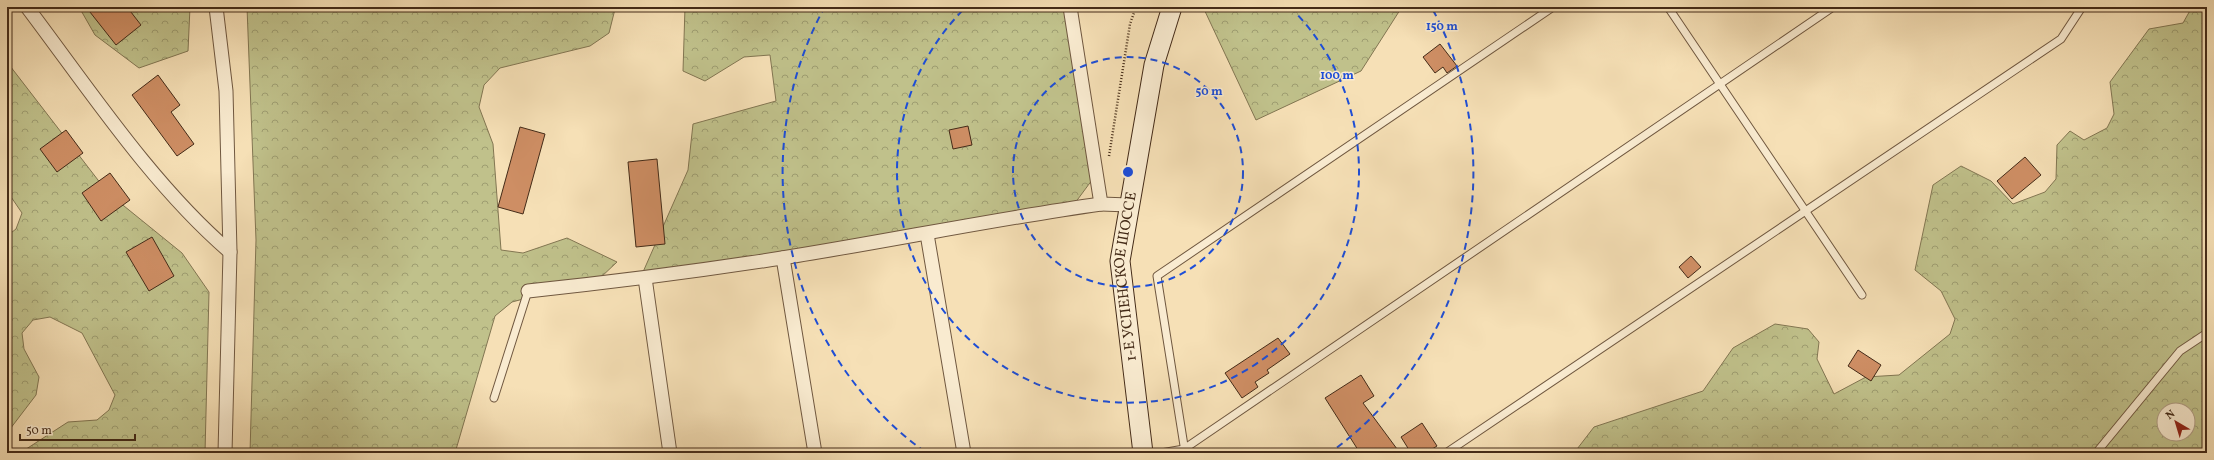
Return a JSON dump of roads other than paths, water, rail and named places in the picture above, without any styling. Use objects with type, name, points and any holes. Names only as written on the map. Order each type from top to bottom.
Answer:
[{"type":"main road","name":"1-Е УСПЕНСКОЕ ШОССЕ","points":[[1143,453],[1120,261],[1154,66],[1172,7]]},
{"type":"street","points":[[27,7],[145,162],[187,213],[230,252]]},
{"type":"street","points":[[216,7],[226,91],[230,252],[225,453]]},
{"type":"street","points":[[1070,7],[1101,204]]},
{"type":"street","points":[[528,291],[645,278],[783,258],[1101,204],[1129,205]]},
{"type":"street","points":[[927,234],[964,453]]},
{"type":"street","points":[[783,258],[815,453]]},
{"type":"street","points":[[645,278],[670,453]]},
{"type":"lane","points":[[1184,451],[1156,276],[1553,7]]},
{"type":"lane","points":[[1668,7],[1862,295]]},
{"type":"lane","points":[[1161,453],[1184,451],[1833,7]]},
{"type":"lane","points":[[1446,453],[2061,39],[2082,7]]},
{"type":"lane","points":[[494,398],[528,291]]},
{"type":"lane","points":[[2096,453],[2180,351],[2207,333]]}]
